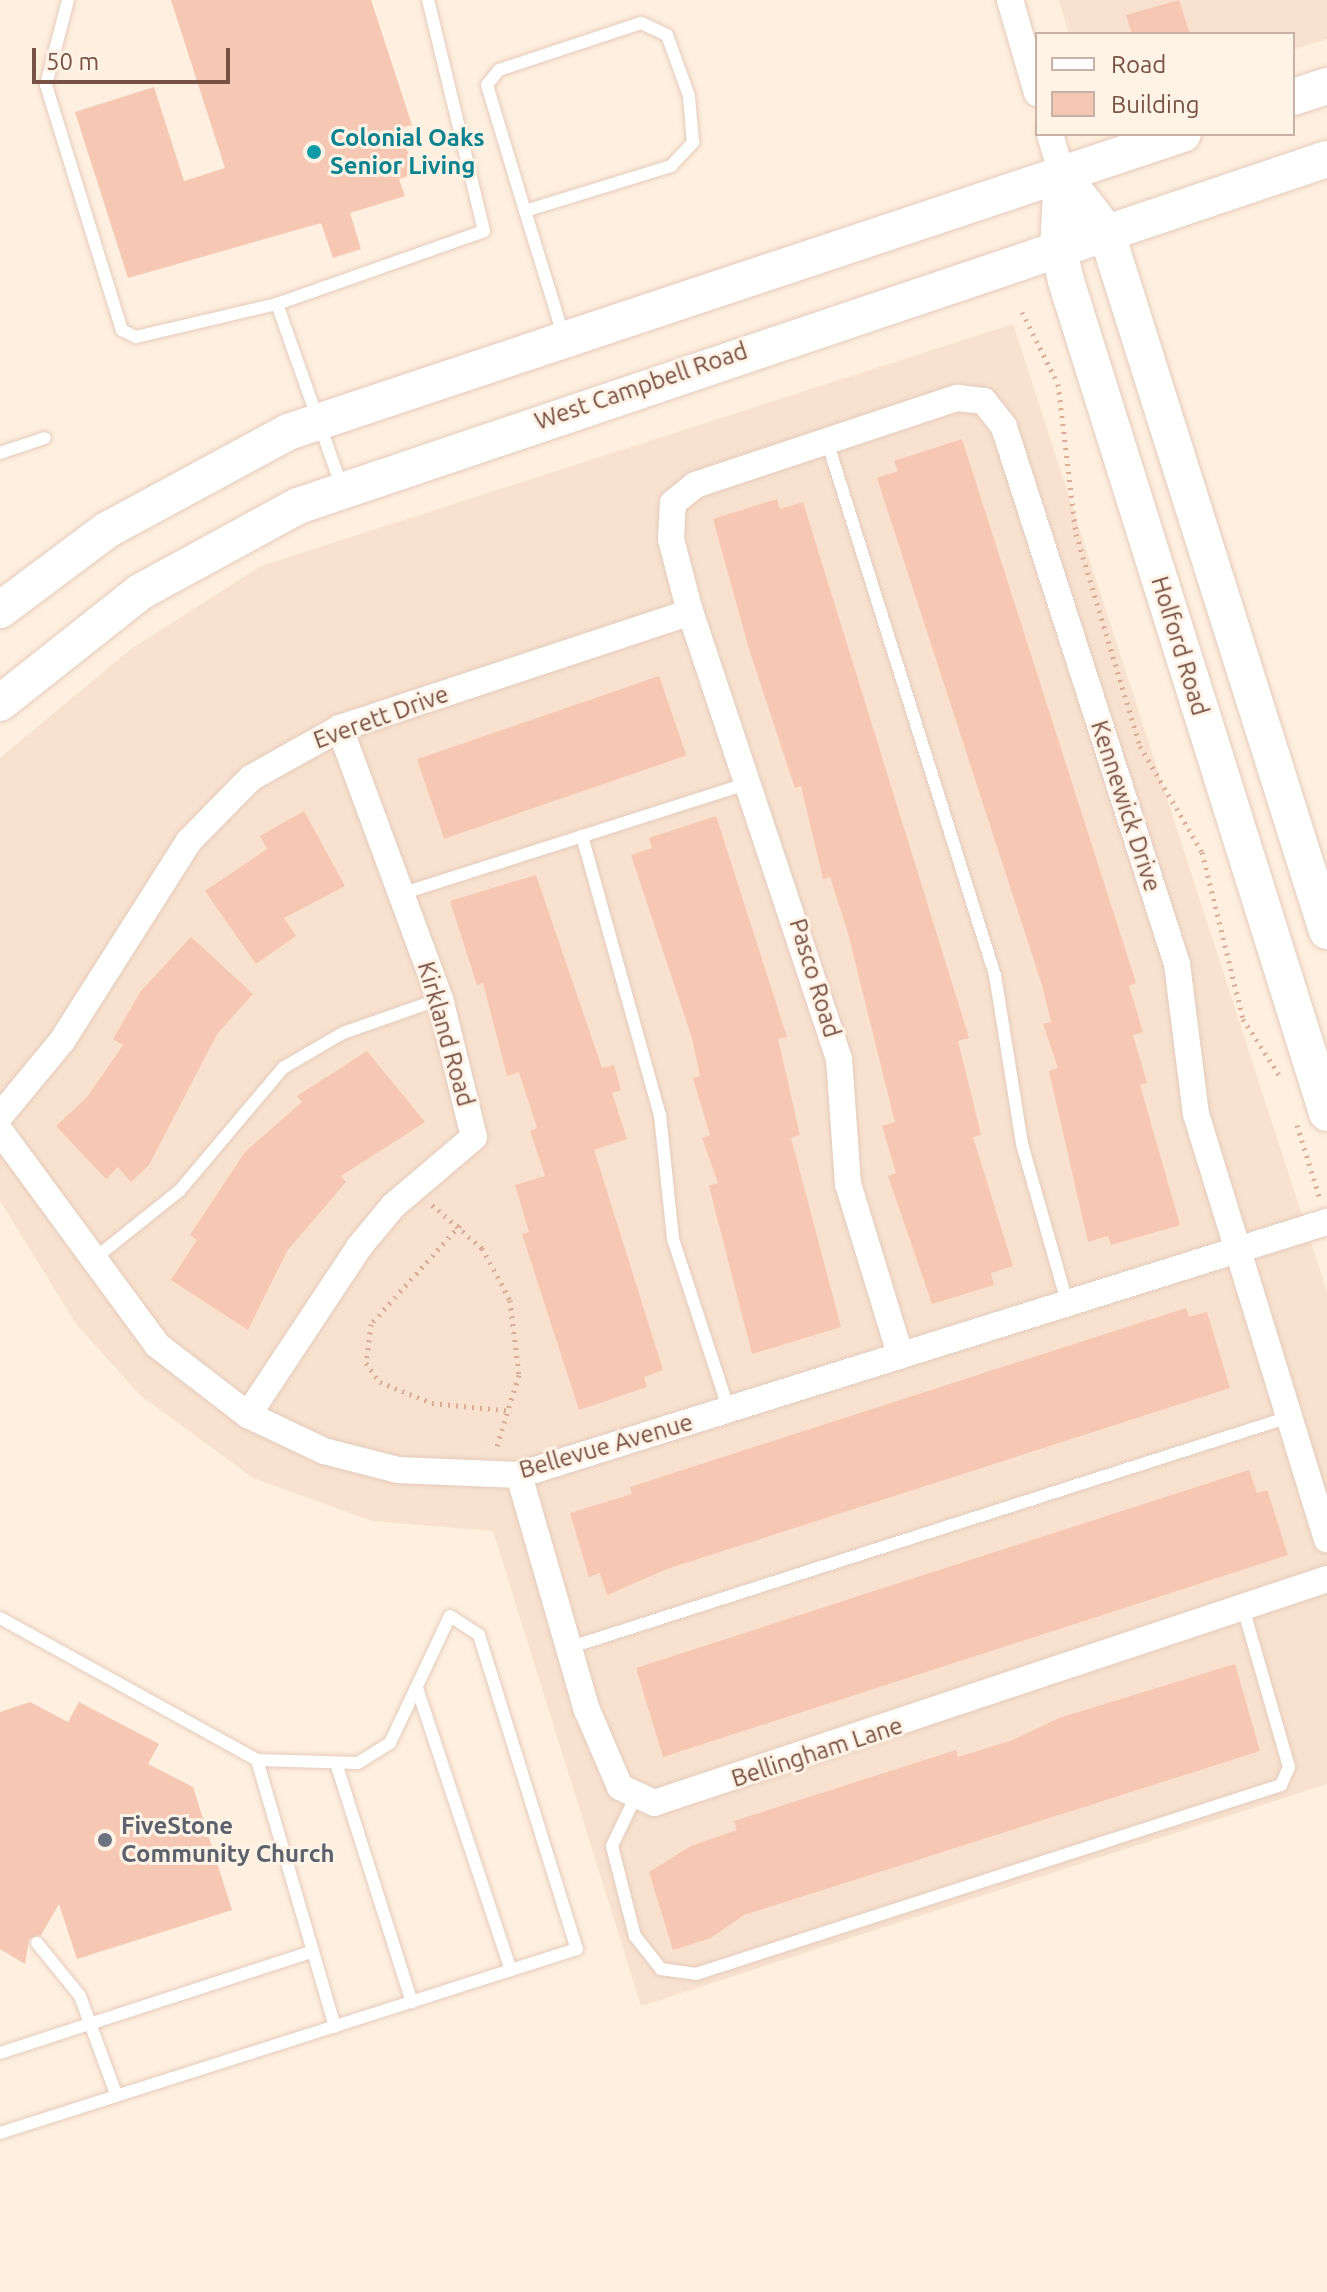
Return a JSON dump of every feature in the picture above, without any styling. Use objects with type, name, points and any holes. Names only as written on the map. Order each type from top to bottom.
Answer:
[{"type":"main road","points":[[1295,96],[1327,86]]},
{"type":"main road","points":[[0,610],[169,492],[320,421],[1177,136]]},
{"type":"main road","name":"West Campbell Road","points":[[0,703],[180,567],[342,488],[1327,159]]},
{"type":"main road","name":"Holford Road","points":[[1062,175],[1106,231],[1327,931]]},
{"type":"main road","name":"Holford Road","points":[[1062,175],[1058,248],[1310,1110]]},
{"type":"street","points":[[1010,0],[1035,86]]},
{"type":"street","name":"Holford Road","points":[[1051,136],[1062,175]]},
{"type":"street","name":"Kennewick Drive","points":[[673,503],[695,485],[957,398],[984,401],[1004,427],[1177,964],[1196,1114],[1234,1250],[1327,1539]]},
{"type":"street","name":"Pasco Road","points":[[673,503],[671,539],[690,612],[750,782],[839,1059],[848,1184],[900,1354]]},
{"type":"street","name":"Everett Drive","points":[[0,1116],[62,1041],[189,841],[251,778],[340,728],[690,612]]},
{"type":"street","name":"Kirkland Road","points":[[248,1415],[359,1247],[393,1206],[474,1137],[440,999],[340,728]]},
{"type":"street","name":"Bellevue Avenue","points":[[0,1131],[157,1345],[248,1415],[324,1451],[398,1470],[519,1475],[1234,1250],[1324,1211]]},
{"type":"street","points":[[519,1475],[567,1648],[620,1787],[634,1800]]},
{"type":"street","name":"Bellingham Lane","points":[[634,1800],[673,1800],[1244,1611],[1327,1579]]},
{"type":"lane","points":[[68,0],[46,85],[122,330],[136,337],[173,333],[277,304],[484,231],[428,0]]},
{"type":"lane","points":[[525,211],[671,166],[693,142],[689,96],[667,35],[641,23],[499,70],[487,85],[525,211],[564,339]]},
{"type":"lane","points":[[277,304],[342,488]]},
{"type":"lane","points":[[0,453],[45,438]]},
{"type":"lane","points":[[827,441],[995,975],[1025,1159],[1067,1302]]},
{"type":"lane","points":[[401,894],[750,782]]},
{"type":"lane","points":[[582,836],[660,1115],[673,1239],[729,1410]]},
{"type":"lane","points":[[94,1259],[180,1190],[283,1068],[343,1033],[440,999]]},
{"type":"lane","points":[[567,1648],[1289,1417]]},
{"type":"lane","points":[[634,1800],[612,1846],[635,1936],[661,1969],[696,1974],[1281,1785],[1289,1767],[1244,1611]]},
{"type":"lane","points":[[0,1618],[257,1760],[358,1763],[390,1743],[450,1616],[479,1635],[577,1949],[0,2133]]},
{"type":"lane","points":[[417,1688],[511,1970]]},
{"type":"lane","points":[[257,1760],[335,2027]]},
{"type":"lane","points":[[336,1763],[412,2002]]},
{"type":"lane","points":[[37,1943],[56,1958],[95,2027],[116,2094]]},
{"type":"lane","points":[[0,2053],[95,2027],[313,1951]]},
{"type":"path","points":[[1022,312],[1058,384],[1076,534],[1140,746],[1202,852],[1243,1019],[1290,1092]]},
{"type":"path","points":[[1310,1110],[1324,1211]]},
{"type":"path","points":[[432,1204],[460,1225],[482,1248],[510,1300],[519,1348],[512,1411],[496,1449]]},
{"type":"path","points":[[460,1225],[371,1324],[366,1363],[380,1382],[432,1403],[512,1411]]},
{"type":"shaded area","points":[[1059,0],[1327,0],[1327,39],[1295,49],[1295,32],[1068,32]]},
{"type":"shaded area","points":[[1013,324],[1327,1292],[1327,1784],[641,2006],[493,1531],[372,1521],[253,1478],[140,1395],[77,1325],[0,1201],[0,758],[131,649],[261,566]]},
{"type":"building","name":"Colonial Oaks Senior Living","points":[[171,0],[371,0],[412,125],[400,128],[415,174],[399,179],[405,196],[350,213],[361,249],[333,258],[321,223],[128,278],[75,112],[154,87],[184,181],[225,168]]},
{"type":"building","points":[[1179,0],[1189,32],[1131,32],[1126,15]]},
{"type":"building","points":[[962,439],[1136,983],[1129,986],[1143,1032],[1133,1035],[1147,1083],[1140,1085],[1180,1225],[1111,1245],[1108,1236],[1088,1242],[1049,1071],[1058,1068],[1043,1024],[1051,1022],[1042,985],[877,478],[898,471],[894,461]]},
{"type":"building","points":[[777,499],[780,509],[803,502],[969,1038],[958,1041],[981,1135],[973,1137],[1013,1266],[991,1273],[994,1285],[932,1304],[888,1176],[896,1173],[882,1126],[895,1122],[848,933],[830,877],[823,879],[801,786],[795,788],[749,649],[713,519]]},
{"type":"building","points":[[659,676],[686,755],[444,839],[417,759]]},
{"type":"building","points":[[304,811],[345,886],[284,918],[296,936],[256,964],[205,891],[267,849],[260,836]]},
{"type":"building","points":[[716,816],[787,1037],[778,1039],[800,1135],[791,1138],[841,1327],[752,1354],[709,1186],[718,1183],[702,1138],[710,1135],[693,1078],[700,1076],[692,1038],[631,855],[652,848],[649,838]]},
{"type":"building","points":[[536,875],[602,1068],[614,1065],[621,1090],[612,1093],[627,1139],[594,1150],[663,1370],[644,1377],[647,1387],[579,1410],[522,1234],[529,1232],[515,1185],[545,1176],[530,1131],[537,1128],[519,1072],[507,1076],[483,983],[477,985],[450,901]]},
{"type":"building","points":[[191,937],[253,994],[217,1034],[149,1165],[131,1182],[118,1167],[106,1179],[56,1126],[88,1096],[123,1045],[113,1039],[141,991]]},
{"type":"building","points":[[367,1051],[425,1122],[341,1176],[346,1182],[287,1251],[248,1330],[171,1280],[197,1240],[190,1235],[245,1152],[302,1102],[297,1096]]},
{"type":"building","points":[[1186,1308],[1189,1317],[1207,1312],[1230,1388],[667,1569],[607,1595],[600,1573],[589,1577],[570,1513],[632,1494],[630,1487]]},
{"type":"building","points":[[1249,1470],[1257,1493],[1267,1490],[1288,1555],[663,1757],[636,1668]]},
{"type":"building","points":[[1235,1664],[1260,1751],[744,1915],[711,1938],[673,1950],[649,1872],[691,1846],[737,1830],[734,1821],[956,1750],[958,1757],[1013,1740],[1059,1718]]},
{"type":"building","name":"FiveStone Community Church","points":[[30,1702],[68,1722],[79,1702],[159,1744],[148,1764],[193,1787],[232,1910],[77,1959],[59,1904],[41,1935],[29,1939],[25,1964],[0,1949],[0,1712]]},
{"type":"place","name":"Colonial Oaks Senior Living","points":[[314,152]]},
{"type":"place","name":"FiveStone Community Church","points":[[105,1840]]}]
